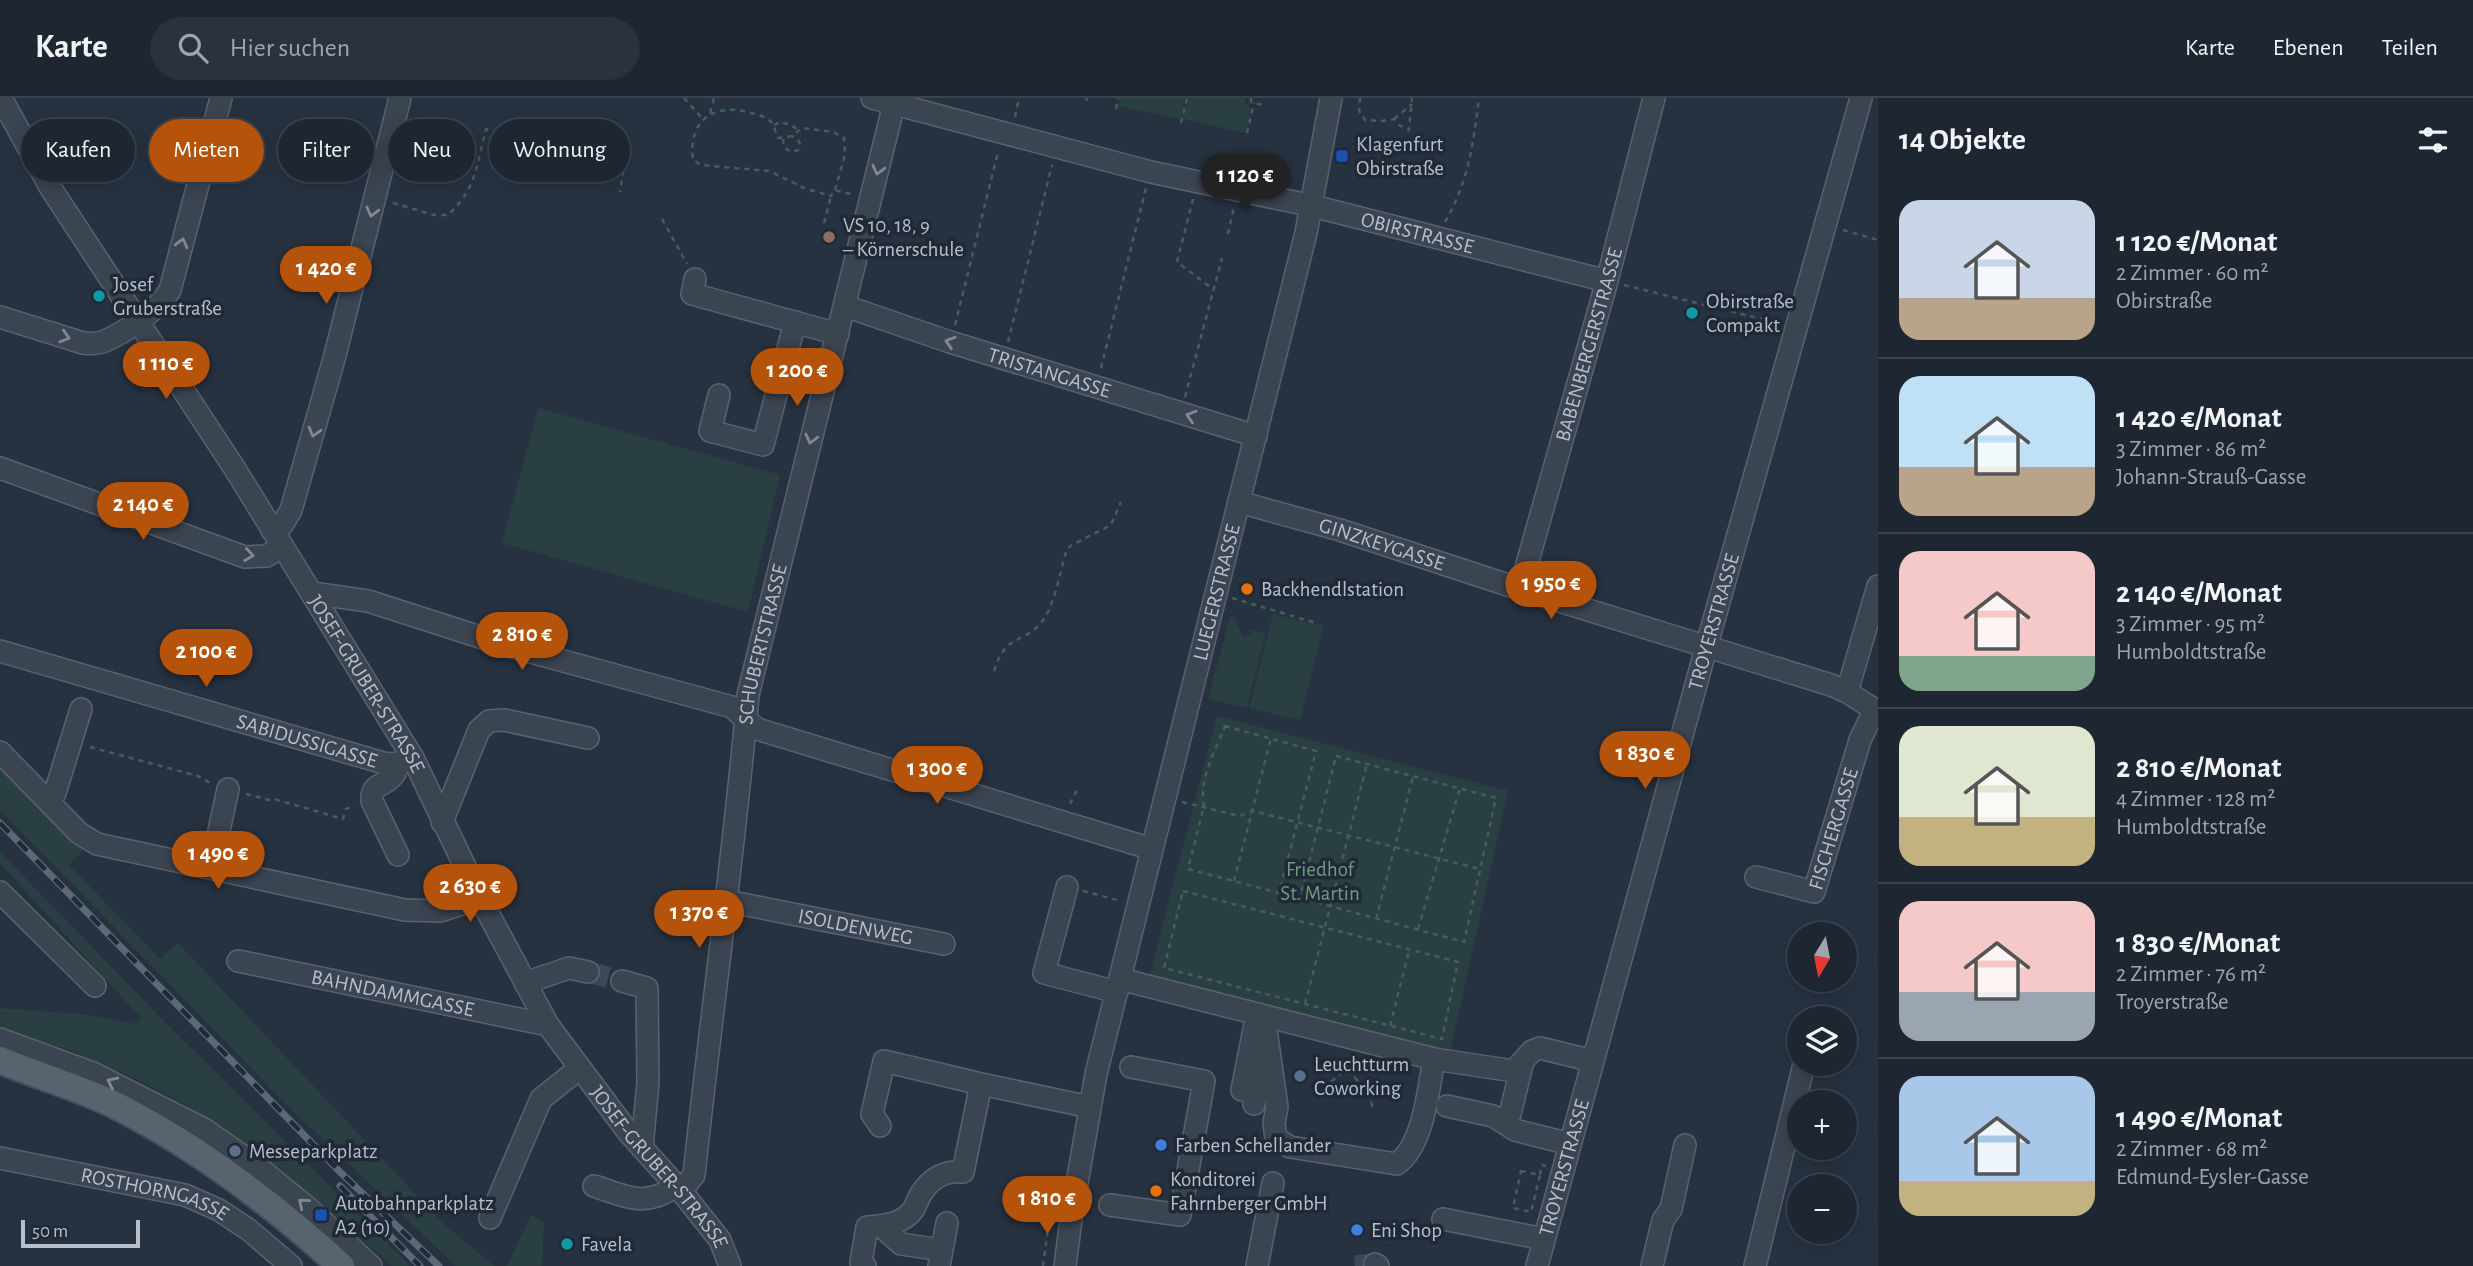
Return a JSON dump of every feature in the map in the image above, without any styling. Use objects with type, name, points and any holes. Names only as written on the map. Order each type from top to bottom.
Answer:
[{"type":"main road","points":[[5,1063],[113,1104],[179,1140],[238,1179],[341,1266]]},
{"type":"street","name":"JOSEF-GRUBER-STRASSE","points":[[1,98],[50,187],[235,469],[312,593],[442,822],[548,1025],[642,1148],[720,1240],[730,1266]]},
{"type":"street","points":[[0,317],[83,343],[96,344],[106,341],[138,320],[164,299],[170,290],[221,98]]},
{"type":"street","points":[[0,468],[245,557],[267,556],[292,510],[334,359],[400,98]]},
{"type":"street","name":"OBIRSTRASSE","points":[[872,98],[1151,172],[1236,199],[1313,206],[1607,281]]},
{"type":"street","name":"LUEGERSTRASSE","points":[[1065,1266],[1061,1210],[1090,1107],[1313,206],[1331,98]]},
{"type":"street","name":"BABENBERGERSTRASSE","points":[[1520,589],[1607,281],[1654,98]]},
{"type":"street","name":"TROYERSTRASSE","points":[[1536,1266],[1861,98]]},
{"type":"street","name":"SCHUBERTSTRASSE","points":[[678,1189],[694,1175],[744,751],[748,695],[894,104]]},
{"type":"street","points":[[695,279],[692,294],[838,334]]},
{"type":"street","name":"TRISTANGASSE","points":[[845,306],[950,342],[1256,436]]},
{"type":"street","points":[[719,395],[710,431],[762,444],[795,322]]},
{"type":"street","name":"GINZKEYGASSE","points":[[1239,502],[1340,530],[1706,648],[1811,678],[1847,692],[1876,710]]},
{"type":"street","points":[[1847,692],[1878,586]]},
{"type":"street","points":[[312,593],[334,594],[368,601],[505,645],[732,707],[757,729],[1152,849]]},
{"type":"street","name":"SABIDUSSIGASSE","points":[[0,651],[387,764],[406,761]]},
{"type":"street","points":[[48,800],[55,793],[80,709]]},
{"type":"street","name":"FISCHERGASSE","points":[[1756,877],[1814,892],[1860,740],[1876,710]]},
{"type":"street","points":[[442,822],[479,730],[489,721],[504,720],[587,738]]},
{"type":"street","points":[[0,752],[88,840],[405,910],[440,911],[480,898]]},
{"type":"street","points":[[398,855],[372,801],[372,794],[375,786],[391,779],[406,761]]},
{"type":"street","points":[[211,868],[228,789]]},
{"type":"street","points":[[1067,887],[1044,973],[1118,986],[1262,1022],[1434,1059],[1518,1066]]},
{"type":"street","points":[[0,892],[95,986]]},
{"type":"street","name":"ISOLDENWEG","points":[[727,901],[944,944]]},
{"type":"street","name":"BAHNDAMMGASSE","points":[[238,961],[548,1025]]},
{"type":"street","points":[[526,983],[569,968],[588,972]]},
{"type":"street","points":[[622,981],[648,988],[648,1082],[642,1148]]},
{"type":"street","points":[[1248,1097],[1262,1022]]},
{"type":"street","points":[[1262,1022],[1277,1107],[1274,1124],[1276,1138],[1290,1147],[1397,1164],[1406,1157],[1422,1123],[1434,1059]]},
{"type":"street","points":[[0,1039],[93,1073],[204,1129],[257,1166],[307,1207],[371,1266]]},
{"type":"street","points":[[1507,1112],[1518,1066],[1532,1051],[1540,1048],[1593,1061]]},
{"type":"street","points":[[880,1126],[872,1114],[884,1061],[1090,1107]]},
{"type":"street","points":[[1110,1205],[1180,1215],[1204,1082],[1131,1067]]},
{"type":"street","points":[[490,1217],[541,1099],[580,1068]]},
{"type":"street","points":[[1755,1266],[1801,1076]]},
{"type":"street","points":[[865,1266],[861,1262],[867,1227],[899,1221],[913,1210],[927,1185],[954,1171],[963,1172],[981,1084]]},
{"type":"street","points":[[1447,1106],[1493,1116],[1515,1130],[1570,1144]]},
{"type":"street","points":[[1652,1266],[1663,1220],[1671,1209],[1685,1145]]},
{"type":"street","name":"ROSTHORNGASSE","points":[[0,1158],[185,1195],[219,1210],[249,1230],[291,1266]]},
{"type":"street","points":[[1256,1266],[1273,1182]]},
{"type":"street","points":[[594,1186],[637,1199],[659,1198],[678,1189]]},
{"type":"street","points":[[1020,1204],[1061,1210]]},
{"type":"street","points":[[1443,1219],[1544,1239]]},
{"type":"street","points":[[881,1226],[901,1244],[934,1257],[947,1223]]},
{"type":"path","points":[[684,98],[704,120]]},
{"type":"path","points":[[714,98],[710,113],[696,130],[691,146],[693,160],[701,165],[769,171],[804,188],[831,196]]},
{"type":"path","points":[[1116,109],[1118,98]]},
{"type":"path","points":[[1181,123],[1187,98]]},
{"type":"path","points":[[1251,98],[1251,102],[1262,105]]},
{"type":"path","points":[[1360,98],[1359,111],[1365,120],[1394,119],[1412,104]]},
{"type":"path","points":[[1394,119],[1409,130],[1412,98]]},
{"type":"path","points":[[1436,237],[1454,206],[1472,156],[1479,98]]},
{"type":"path","points":[[1247,133],[1254,103]]},
{"type":"path","points":[[710,113],[739,110],[766,118],[775,125],[778,138],[783,139],[802,128],[834,132],[844,138],[845,155],[824,223]]},
{"type":"path","points":[[775,125],[780,122],[798,130]]},
{"type":"path","points":[[375,198],[434,215],[448,215],[470,191],[486,129],[624,166],[620,191]]},
{"type":"path","points":[[950,342],[1003,132]]},
{"type":"path","points":[[783,139],[784,147],[791,152],[798,150],[800,144],[797,138],[792,136]]},
{"type":"path","points":[[1004,359],[1056,146]]},
{"type":"path","points":[[1095,387],[1151,172]]},
{"type":"path","points":[[835,190],[870,199]]},
{"type":"path","points":[[1203,201],[1192,198],[1177,262],[1214,289]]},
{"type":"path","points":[[1223,206],[1236,199]]},
{"type":"path","points":[[1228,234],[1236,199]]},
{"type":"path","points":[[663,219],[695,279]]},
{"type":"path","points":[[1827,225],[1878,240]]},
{"type":"path","points":[[1181,413],[1222,258]]},
{"type":"path","points":[[1607,281],[1798,329]]},
{"type":"path","points":[[994,671],[1001,653],[1010,642],[1041,624],[1049,611],[1070,546],[1111,525],[1121,502]]},
{"type":"path","points":[[1216,594],[1317,623]]},
{"type":"path","points":[[1225,726],[1270,738],[1316,751],[1279,893],[1188,869],[1204,806],[1202,796],[1212,758],[1225,726]]},
{"type":"path","points":[[1233,881],[1270,738]]},
{"type":"path","points":[[1336,756],[1413,776],[1496,798],[1464,942],[1300,898],[1336,756]]},
{"type":"path","points":[[1305,1004],[1367,764]]},
{"type":"path","points":[[1376,919],[1413,776]]},
{"type":"path","points":[[1418,929],[1460,788]]},
{"type":"path","points":[[1195,803],[1240,816],[1253,811],[1480,869]]},
{"type":"path","points":[[1067,887],[1138,905]]},
{"type":"path","points":[[1183,891],[1410,950],[1458,962],[1441,1039],[1164,968],[1183,891]]},
{"type":"path","points":[[1390,1026],[1410,950]]},
{"type":"path","points":[[1320,1098],[1333,1080],[1352,1062],[1361,1069],[1354,1077]]},
{"type":"path","points":[[1345,1070],[1370,1095],[1372,1111]]},
{"type":"path","points":[[1521,1171],[1540,1175],[1531,1212],[1514,1208],[1521,1171]]},
{"type":"path","points":[[1043,1266],[1061,1210]]},
{"type":"green space","points":[[1120,98],[1185,98],[1181,119],[1118,106]]},
{"type":"green space","points":[[1188,98],[1245,98],[1245,103],[1251,109],[1246,133],[1182,119]]},
{"type":"green space","points":[[538,408],[780,475],[748,612],[502,543]]},
{"type":"green space","points":[[1273,614],[1324,626],[1300,720],[1249,708]]},
{"type":"green space","points":[[1234,616],[1243,637],[1251,633],[1249,629],[1266,633],[1247,708],[1208,699],[1230,617]]},
{"type":"green space","name":"Friedhof St. Martin","points":[[1217,716],[1508,791],[1450,1053],[1149,977]]},
{"type":"green space","points":[[0,763],[84,849],[69,865],[160,959],[178,943],[442,1222],[494,1266],[456,1266],[295,1113],[0,810]]},
{"type":"green space","points":[[0,852],[159,1016],[410,1266],[392,1266],[280,1168],[186,1105],[136,1079],[69,1050],[0,1029],[0,1008],[82,1014],[136,1024],[141,1018],[0,863]]},
{"type":"green space","points":[[531,1215],[544,1222],[542,1266],[507,1266]]},
{"type":"tunnel","points":[[588,972],[622,981]]},
{"type":"tunnel","points":[[1355,1266],[1375,1264]]},
{"type":"railway","points":[[0,823],[340,1172],[439,1266]]},
{"type":"railway","points":[[340,1186],[420,1266]]},
{"type":"place","name":"Klagenfurt Obirstraße","points":[[1342,156]]},
{"type":"place","name":"VS 10, 18, 9 – Körnerschule","points":[[829,237]]},
{"type":"place","name":"Josef Gruberstraße","points":[[99,296]]},
{"type":"place","name":"Obirstraße Compakt","points":[[1692,313]]},
{"type":"place","name":"Backhendlstation","points":[[1247,589]]},
{"type":"place","name":"Leuchtturm Coworking","points":[[1300,1076]]},
{"type":"place","name":"Farben Schellander","points":[[1161,1145]]},
{"type":"place","name":"Messeparkplatz","points":[[235,1151]]},
{"type":"place","name":"Konditorei Fahrnberger GmbH","points":[[1156,1191]]},
{"type":"place","name":"Autobahnparkplatz A2 (10)","points":[[321,1215]]},
{"type":"place","name":"Eni Shop","points":[[1357,1230]]},
{"type":"place","name":"Favela","points":[[567,1244]]}]
